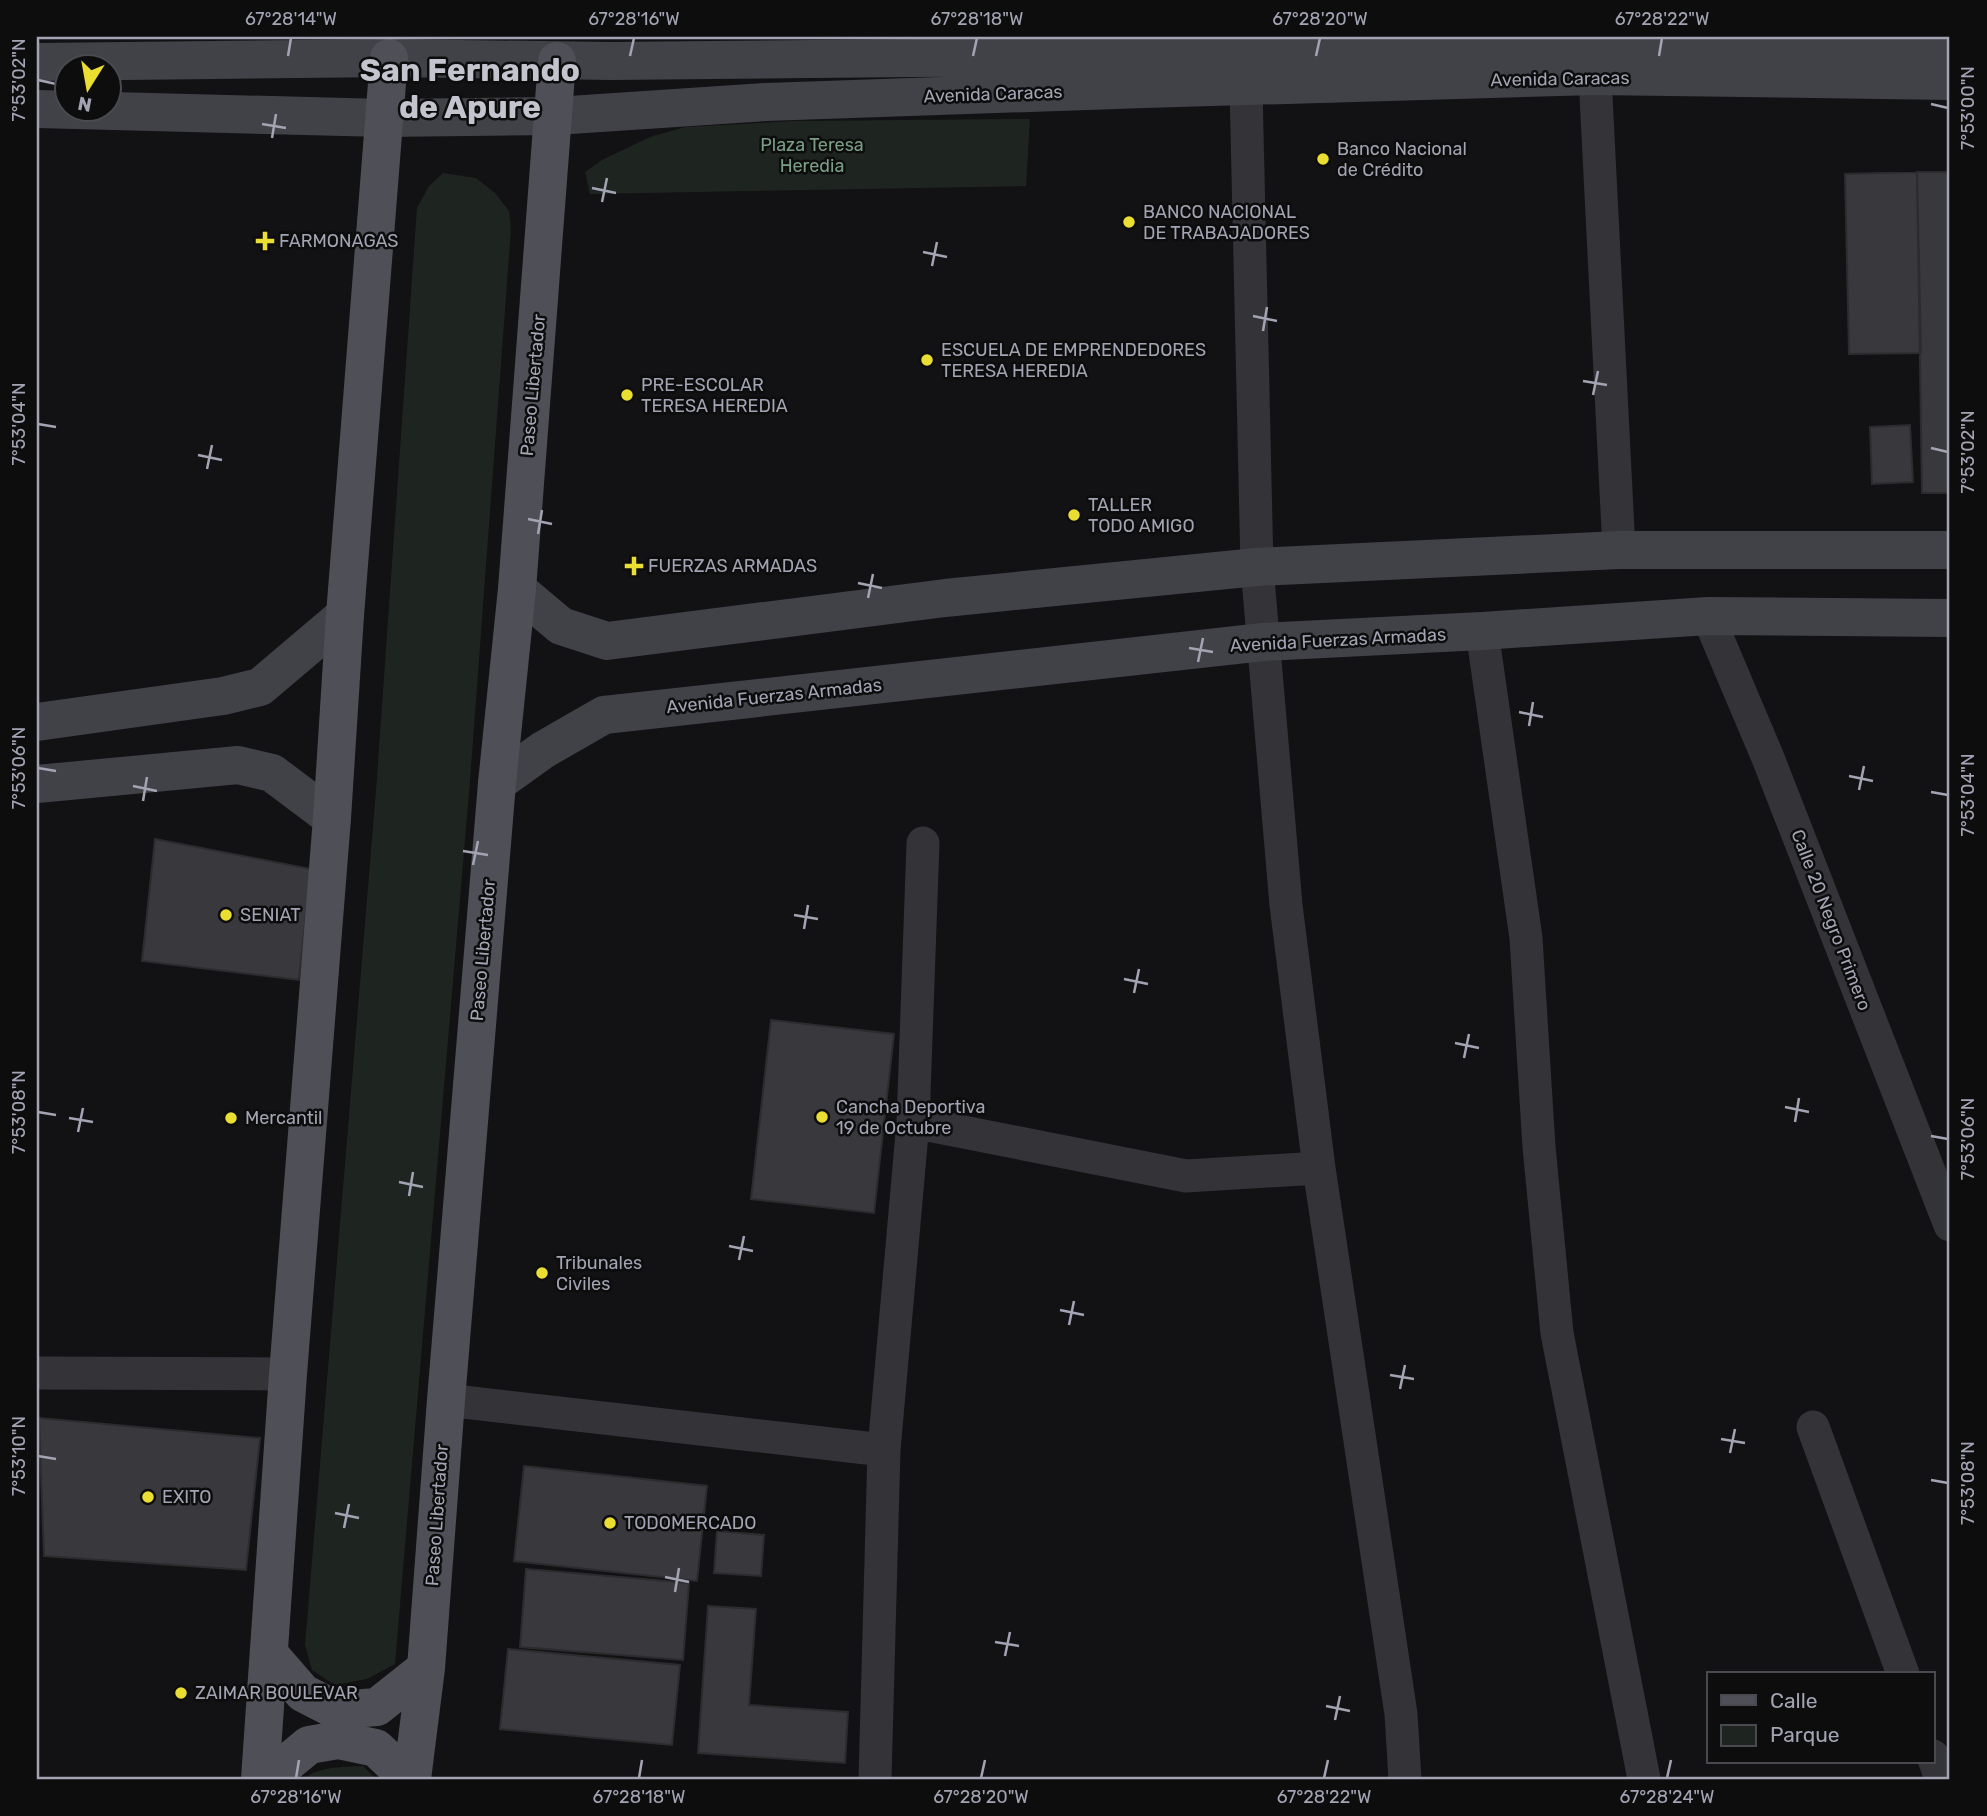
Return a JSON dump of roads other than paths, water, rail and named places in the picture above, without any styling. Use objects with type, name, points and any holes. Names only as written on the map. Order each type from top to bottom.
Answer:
[{"type":"main road","name":"Avenida Caracas","points":[[37,62],[390,47],[558,49],[1483,44],[1950,48]]},
{"type":"main road","points":[[260,1779],[288,1374],[390,47]]},
{"type":"main road","name":"Paseo Libertador","points":[[411,1779],[426,1668],[497,783],[517,589],[558,49]]},
{"type":"main road","name":"Avenida Caracas","points":[[37,109],[384,118],[555,116],[766,102],[1595,76],[1950,81]]},
{"type":"main road","points":[[517,589],[561,626],[607,641],[945,598],[1257,567],[1619,550],[1950,550]]},
{"type":"main road","points":[[37,722],[223,696],[260,687],[345,615]]},
{"type":"main road","name":"Avenida Fuerzas Armadas","points":[[497,783],[543,750],[604,715],[1263,642],[1708,616],[1950,618]]},
{"type":"main road","points":[[37,784],[238,765],[272,773],[332,818]]},
{"type":"main road","points":[[270,1655],[303,1693],[336,1710],[377,1707],[426,1668]]},
{"type":"main road","points":[[268,1779],[309,1745],[338,1740],[376,1748],[411,1779]]},
{"type":"street","points":[[1595,76],[1619,550]]},
{"type":"street","points":[[1246,87],[1257,567],[1286,905],[1319,1168],[1401,1714],[1405,1779]]},
{"type":"street","name":"Calle 20 Negro Primero","points":[[1708,616],[1768,758],[1950,1225]]},
{"type":"street","points":[[1482,631],[1527,938],[1539,1147],[1556,1333],[1644,1779]]},
{"type":"street","points":[[875,1779],[884,1450],[913,1122],[923,843]]},
{"type":"street","points":[[913,1122],[1186,1176],[1319,1168]]},
{"type":"street","points":[[37,1373],[288,1374]]},
{"type":"street","points":[[446,1400],[884,1450]]},
{"type":"street","points":[[1813,1427],[1902,1672]]},
{"type":"street","points":[[1934,1759],[1941,1779]]},
{"type":"place","name":"Banco Nacional de Crédito","points":[[1323,159]]},
{"type":"place","name":"BANCO NACIONAL DE TRABAJADORES","points":[[1129,222]]},
{"type":"place","name":"FARMONAGAS","points":[[265,241]]},
{"type":"place","name":"ESCUELA DE EMPRENDEDORES TERESA HEREDIA","points":[[927,360]]},
{"type":"place","name":"PRE-ESCOLAR TERESA HEREDIA","points":[[627,395]]},
{"type":"place","name":"TALLER TODO AMIGO","points":[[1074,515]]},
{"type":"place","name":"FUERZAS ARMADAS","points":[[634,566]]},
{"type":"place","name":"SENIAT","points":[[226,915]]},
{"type":"place","name":"Cancha Deportiva 19 de Octubre","points":[[822,1117]]},
{"type":"place","name":"Mercantil","points":[[231,1118]]},
{"type":"place","name":"Tribunales Civiles","points":[[542,1273]]},
{"type":"place","name":"EXITO","points":[[148,1497]]},
{"type":"place","name":"TODOMERCADO","points":[[610,1523]]},
{"type":"place","name":"ZAIMAR BOULEVAR","points":[[181,1693]]},
{"type":"district","name":"San Fernando de Apure","points":[[470,88]]},
{"type":"park label","name":"Plaza Teresa Heredia","points":[[812,155]]}]
